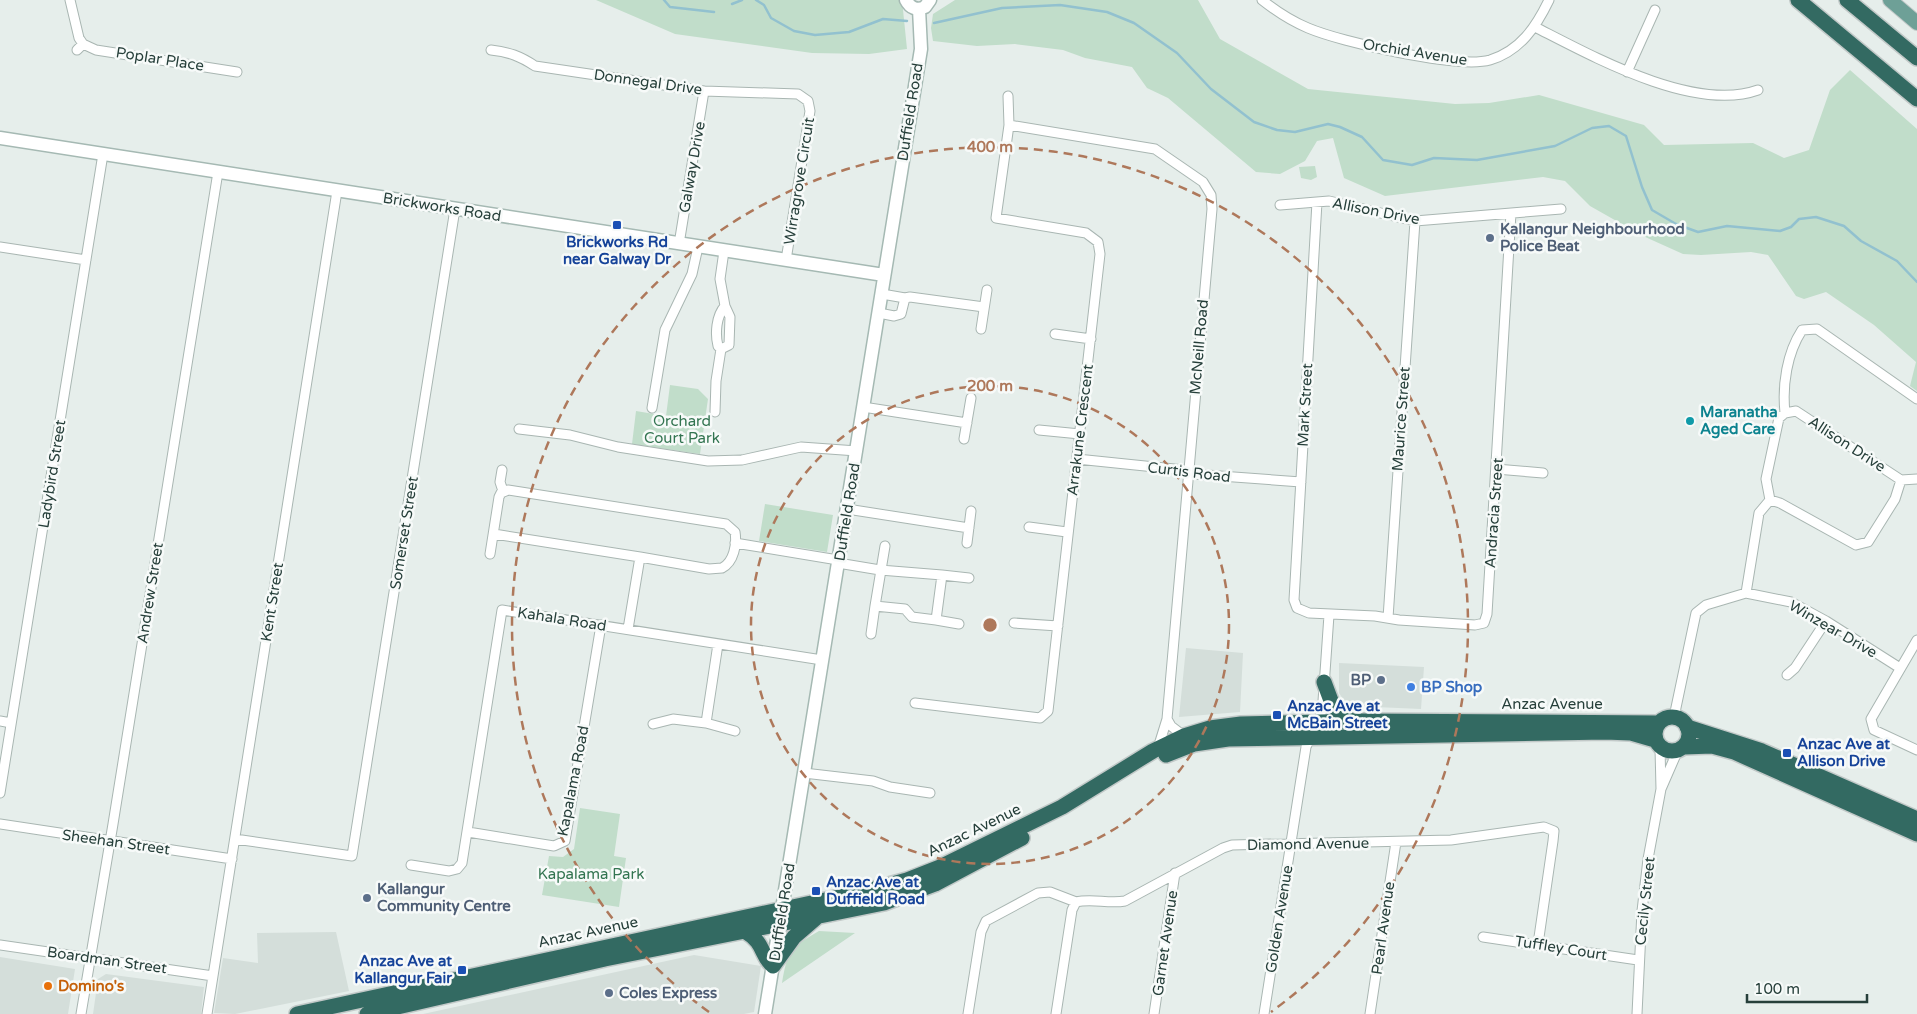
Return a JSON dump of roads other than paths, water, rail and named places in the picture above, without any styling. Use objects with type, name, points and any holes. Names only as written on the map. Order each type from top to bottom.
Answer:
[{"type":"highway","points":[[1798,0],[1917,99]]},
{"type":"highway","points":[[1847,0],[1917,58]]},
{"type":"highway","points":[[1324,682],[1336,711],[1351,722]]},
{"type":"highway","points":[[1917,819],[1762,751],[1688,727],[1674,717],[1662,720],[1658,723],[1654,732],[1658,744],[1672,752],[1681,748],[1712,746],[1734,752],[1917,834]]},
{"type":"highway","name":"Anzac Avenue","points":[[297,1014],[882,887],[921,875],[1062,807],[1158,748],[1184,736],[1224,726],[1318,722],[1658,723]]},
{"type":"highway","points":[[1681,748],[1688,740],[1688,727]]},
{"type":"highway","name":"Anzac Avenue","points":[[367,1014],[605,959],[746,932],[895,900],[935,884],[1078,809],[1157,760],[1181,748],[1216,740],[1310,736],[1610,732],[1631,733],[1658,744]]},
{"type":"highway","points":[[746,932],[759,941],[768,962],[773,966],[794,937],[817,917]]},
{"type":"main road","points":[[1890,0],[1917,23]]},
{"type":"street","name":"Poplar Place","points":[[70,0],[80,47],[238,72]]},
{"type":"street","points":[[906,0],[910,6],[919,9],[926,6],[930,0]]},
{"type":"street","name":"Orchid Avenue","points":[[1262,0],[1290,20],[1331,37],[1453,61],[1478,62],[1499,56],[1516,47],[1536,27],[1549,0]]},
{"type":"street","name":"Duffield Road","points":[[766,1014],[922,41],[919,9]]},
{"type":"street","points":[[1626,72],[1654,10]]},
{"type":"street","points":[[1536,27],[1626,72],[1664,85],[1706,93],[1744,95],[1758,90]]},
{"type":"street","name":"Donnegal Drive","points":[[491,50],[520,56],[535,66],[704,91],[798,94],[808,101]]},
{"type":"street","name":"Galway Drive","points":[[679,244],[704,91]]},
{"type":"street","name":"Arrakune Crescent","points":[[915,703],[1040,718],[1048,711],[1100,254],[1098,242],[1086,233],[996,218],[1009,125],[1008,96]]},
{"type":"street","name":"Wirragrove Circuit","points":[[786,260],[810,111],[808,101]]},
{"type":"street","name":"McNeill Road","points":[[1009,125],[1155,149],[1196,177],[1208,188],[1212,209],[1167,719],[1158,748]]},
{"type":"street","name":"Brickworks Road","points":[[0,138],[884,275]]},
{"type":"street","name":"Ladybird Street","points":[[0,792],[103,154]]},
{"type":"street","name":"Andrew Street","points":[[80,1014],[110,841],[218,172]]},
{"type":"street","name":"Kent Street","points":[[207,1014],[337,190]]},
{"type":"street","name":"Allison Drive","points":[[1280,205],[1318,202],[1339,203],[1415,221],[1561,209]]},
{"type":"street","name":"Mark Street","points":[[1297,608],[1293,593],[1318,202]]},
{"type":"street","name":"Somerset Street","points":[[235,838],[352,856],[455,209]]},
{"type":"street","name":"Andracia Street","points":[[1297,608],[1309,613],[1329,615],[1475,625],[1484,623],[1487,614],[1512,213]]},
{"type":"street","name":"Maurice Street","points":[[1388,618],[1415,221]]},
{"type":"street","points":[[0,247],[86,260]]},
{"type":"street","points":[[652,408],[665,330],[692,274],[698,247]]},
{"type":"street","points":[[716,412],[716,382],[721,349],[718,346],[717,335],[719,314],[725,306],[720,279],[726,251]]},
{"type":"street","points":[[981,329],[987,290]]},
{"type":"street","points":[[882,294],[984,307]]},
{"type":"street","points":[[879,313],[894,316],[901,314],[905,298]]},
{"type":"street","points":[[1770,500],[1766,479],[1779,418],[1785,413],[1783,394],[1793,344],[1802,330],[1817,329],[1917,398]]},
{"type":"street","points":[[1055,334],[1091,338]]},
{"type":"street","points":[[964,440],[970,398]]},
{"type":"street","points":[[863,407],[967,423]]},
{"type":"street","name":"Allison Drive","points":[[1785,413],[1796,411],[1901,480],[1917,479]]},
{"type":"street","points":[[519,429],[570,436],[618,447],[708,461],[742,460],[801,447],[857,451]]},
{"type":"street","points":[[1039,430],[1080,434]]},
{"type":"street","name":"Curtis Road","points":[[1077,459],[1184,470],[1193,474],[1301,482]]},
{"type":"street","points":[[1496,469],[1543,472]]},
{"type":"street","points":[[502,470],[500,482],[503,491]]},
{"type":"street","points":[[1770,500],[1780,503],[1856,545],[1868,542],[1895,498],[1901,480]]},
{"type":"street","points":[[490,554],[500,496],[503,491],[511,489],[726,524],[735,532],[736,543],[729,563],[718,569],[494,534]]},
{"type":"street","points":[[1746,593],[1759,512],[1770,500]]},
{"type":"street","points":[[847,509],[969,528]]},
{"type":"street","points":[[967,543],[971,511]]},
{"type":"street","points":[[1029,527],[1067,532]]},
{"type":"street","points":[[736,543],[880,570],[969,578]]},
{"type":"street","points":[[871,634],[885,546]]},
{"type":"street","points":[[628,629],[640,557]]},
{"type":"street","points":[[936,620],[942,575]]},
{"type":"street","name":"Winzear Drive","points":[[1674,717],[1696,613],[1706,605],[1746,593],[1791,602],[1826,621],[1900,668]]},
{"type":"street","points":[[875,606],[905,610],[912,617],[959,624]]},
{"type":"street","name":"Kahala Road","points":[[411,865],[449,871],[458,869],[462,863],[502,610],[822,660]]},
{"type":"street","name":"Golden Avenue","points":[[1264,1014],[1306,747],[1318,722],[1323,701],[1329,615]]},
{"type":"street","points":[[1787,675],[1795,668],[1826,621]]},
{"type":"street","points":[[1014,623],[1058,626]]},
{"type":"street","name":"Kapalama Road","points":[[468,832],[554,846],[565,841],[601,625]]},
{"type":"street","points":[[1917,640],[1871,719],[1874,730],[1917,750]]},
{"type":"street","points":[[706,719],[718,644]]},
{"type":"street","points":[[653,724],[673,719],[706,719],[735,731]]},
{"type":"street","points":[[1167,719],[1171,726],[1184,736]]},
{"type":"street","points":[[0,721],[11,723]]},
{"type":"street","name":"Cecily Street","points":[[1636,1014],[1638,960],[1648,860],[1661,789],[1658,744]]},
{"type":"street","name":"Cecily Street","points":[[1661,789],[1681,748]]},
{"type":"street","points":[[804,773],[873,781],[890,787],[930,793]]},
{"type":"street","name":"Sheehan Street","points":[[0,824],[232,859]]},
{"type":"street","name":"Diamond Avenue","points":[[1076,902],[1087,900],[1116,903],[1125,901],[1175,873],[1232,845],[1451,840],[1544,827],[1554,831],[1538,944]]},
{"type":"street","name":"Pearl Avenue","points":[[1370,1014],[1396,842]]},
{"type":"street","name":"Garnet Avenue","points":[[1154,1014],[1175,873]]},
{"type":"street","points":[[968,1014],[981,932],[986,921],[1038,893],[1050,892],[1076,902],[1072,910],[1056,1014]]},
{"type":"street","name":"Tuffley Court","points":[[1483,937],[1638,960]]},
{"type":"street","name":"Boardman Street","points":[[0,944],[213,976]]},
{"type":"waterway","points":[[664,0],[670,7],[714,12]]},
{"type":"waterway","points":[[732,4],[742,0]]},
{"type":"waterway","points":[[756,0],[764,5],[771,18],[794,31],[815,35],[849,32],[883,19],[907,21]]},
{"type":"waterway","points":[[934,23],[1002,8],[1060,5],[1107,12],[1134,23],[1177,53],[1211,89],[1254,122],[1277,130],[1295,132],[1328,124],[1340,127],[1362,137],[1383,160],[1412,165],[1434,158],[1477,160],[1555,146],[1592,128],[1609,126],[1626,136],[1642,187],[1652,210],[1676,224],[1698,232],[1727,226],[1780,231],[1791,227],[1799,219],[1816,217],[1844,226],[1861,241],[1897,261],[1917,282]]},
{"type":"place","name":"Brickworks Rd near Galway Dr","points":[[617,225]]},
{"type":"place","name":"Kallangur Neighbourhood Police Beat","points":[[1490,238]]},
{"type":"place","name":"Maranatha Aged Care","points":[[1690,421]]},
{"type":"place","name":"BP","points":[[1381,680]]},
{"type":"place","name":"BP Shop","points":[[1411,687]]},
{"type":"place","name":"Anzac Ave at McBain Street","points":[[1277,715]]},
{"type":"place","name":"Anzac Ave at Allison Drive","points":[[1787,753]]},
{"type":"place","name":"Anzac Ave at Duffield Road","points":[[816,891]]},
{"type":"place","name":"Kallangur Community Centre","points":[[367,898]]},
{"type":"place","name":"Anzac Ave at Kallangur Fair","points":[[462,970]]},
{"type":"place","name":"Domino's","points":[[48,986]]},
{"type":"place","name":"Coles Express","points":[[609,993]]},
{"type":"park label","name":"Orchard Court Park","points":[[682,430]]},
{"type":"park label","name":"Kapalama Park","points":[[591,874]]}]
